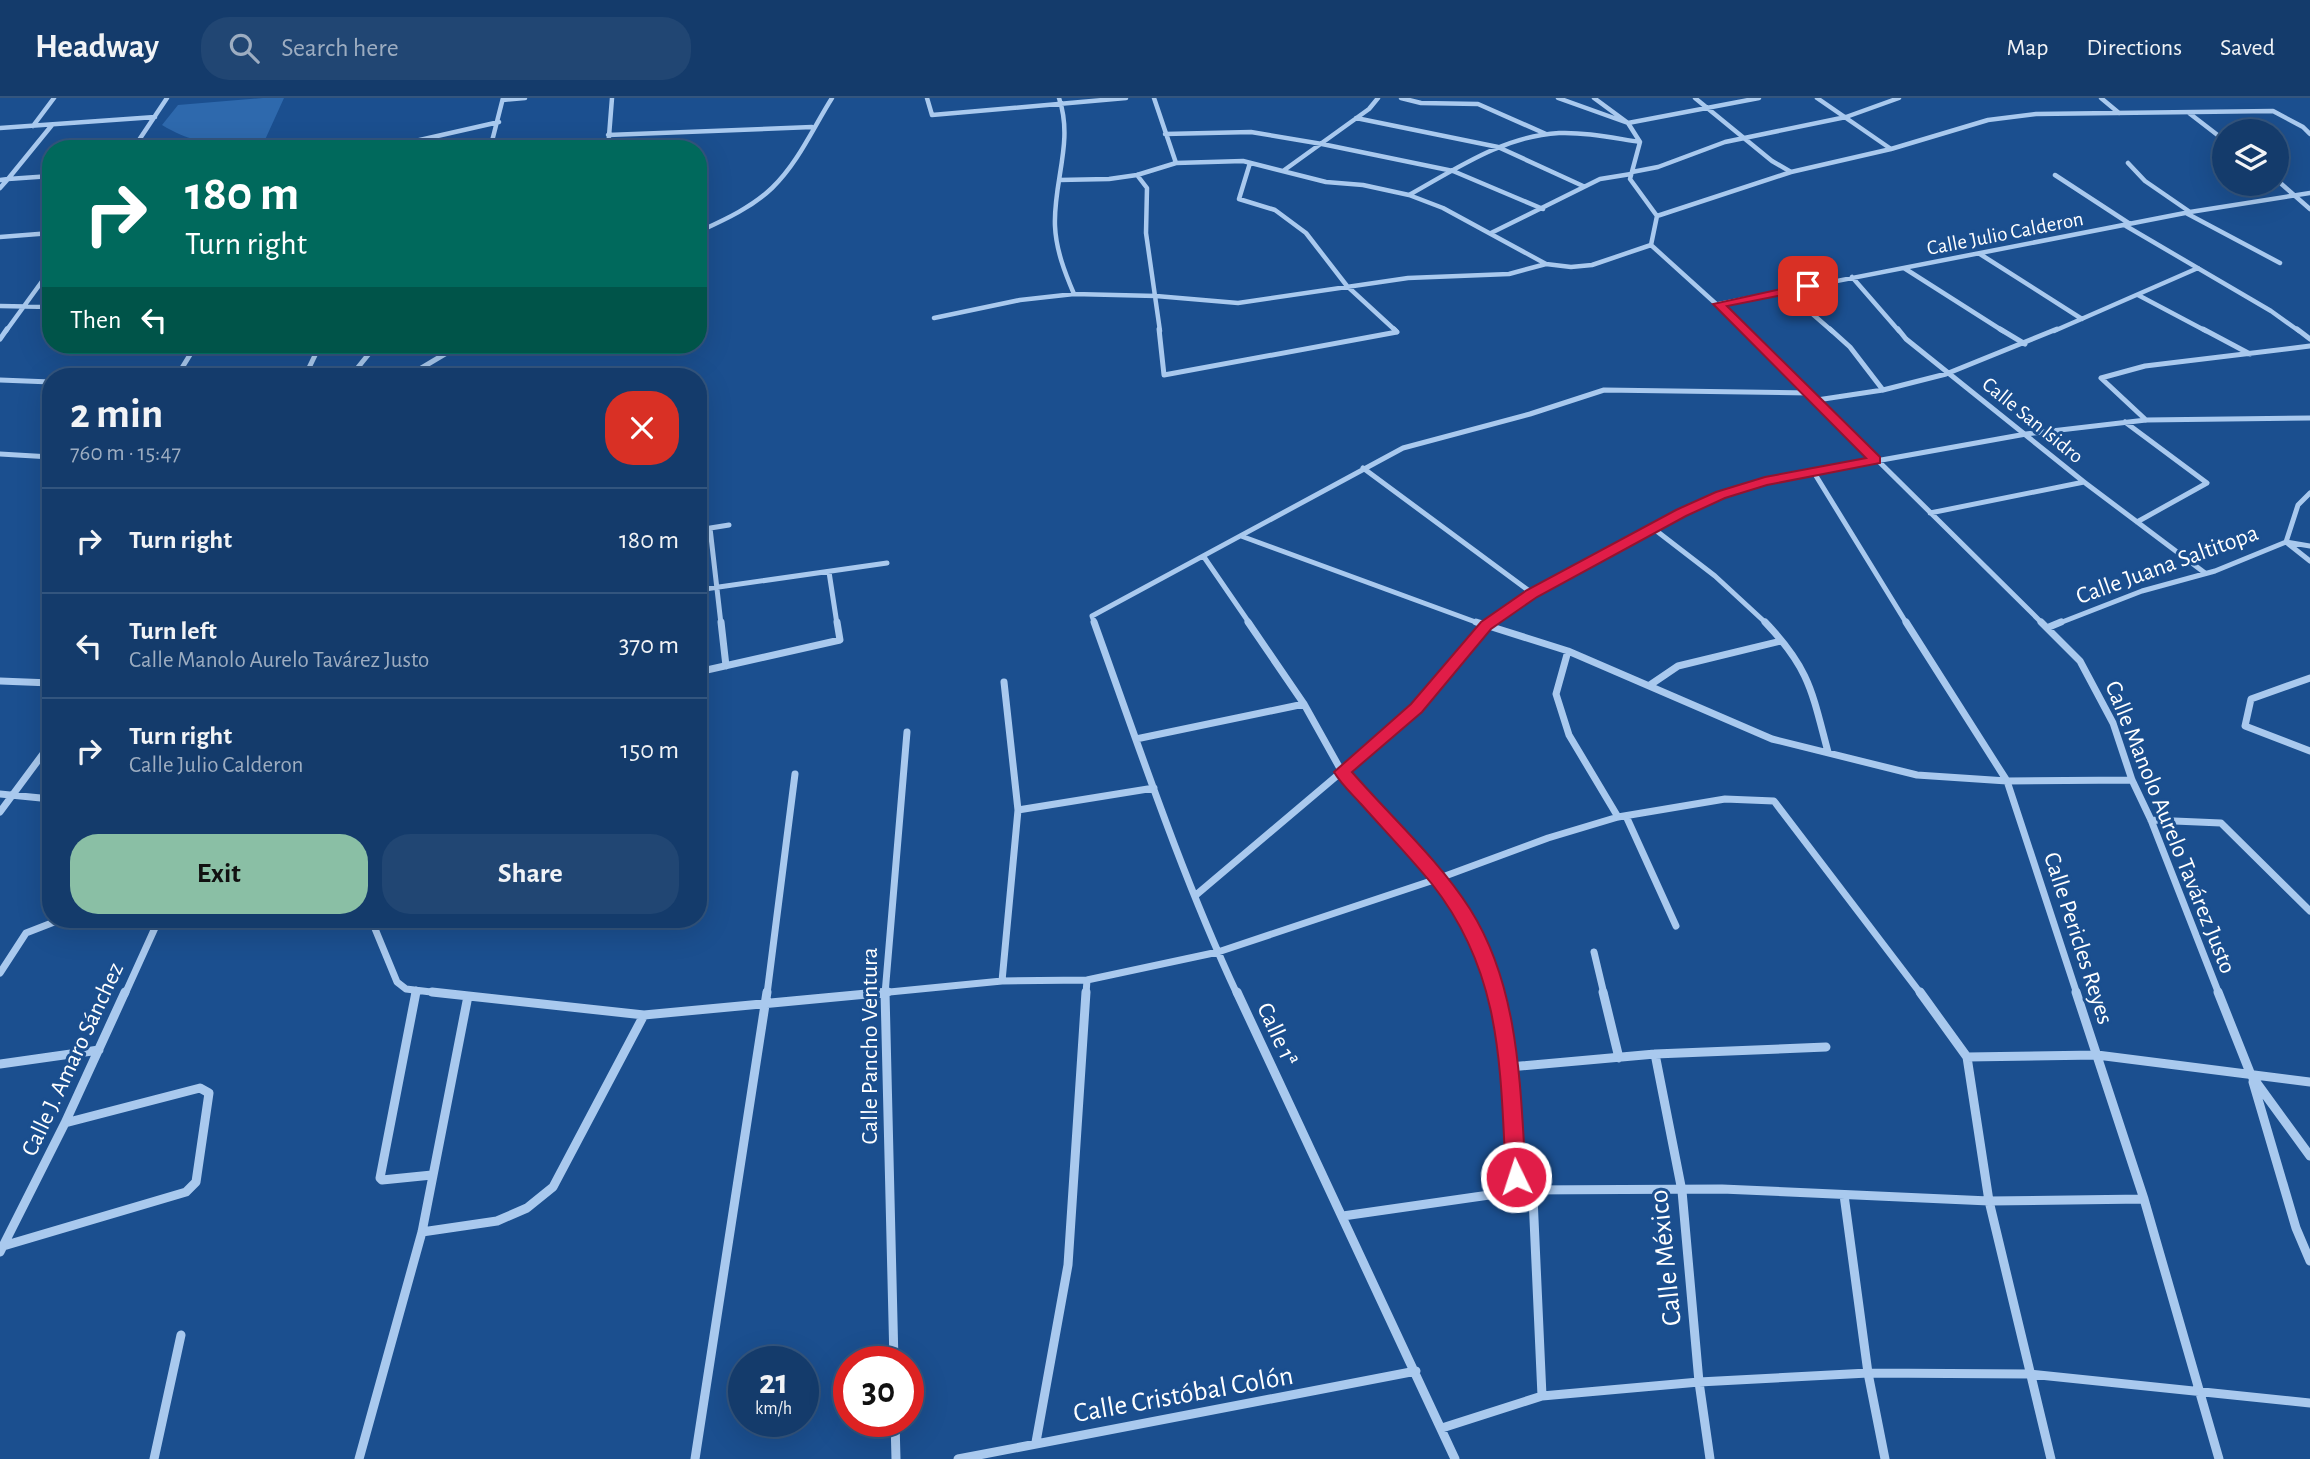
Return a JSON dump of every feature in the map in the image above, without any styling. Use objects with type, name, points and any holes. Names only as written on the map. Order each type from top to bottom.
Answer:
[{"type":"street","points":[[33,126],[54,98]]},
{"type":"street","points":[[139,140],[167,98]]},
{"type":"street","points":[[494,140],[503,99],[525,98]]},
{"type":"street","points":[[608,140],[612,98]]},
{"type":"street","points":[[707,227],[751,204],[774,187],[832,98]]},
{"type":"street","points":[[927,98],[932,115],[1061,101],[1126,98]]},
{"type":"street","points":[[1154,98],[1176,163]]},
{"type":"street","points":[[1283,171],[1356,118],[1378,98]]},
{"type":"street","points":[[1401,98],[1421,103],[1478,104],[1547,134]]},
{"type":"street","points":[[1558,98],[1628,123],[1759,98]]},
{"type":"street","points":[[934,318],[1020,300],[1074,295],[1157,296],[1238,303],[1408,278],[1509,274],[1546,264],[1571,267],[1592,265],[1651,245],[1657,216],[1630,179],[1640,142],[1628,123],[1594,98]]},
{"type":"street","points":[[1695,98],[1743,139],[1791,172]]},
{"type":"street","points":[[1817,98],[1891,149]]},
{"type":"street","points":[[1491,233],[1544,209],[1600,178],[1658,167],[1725,142],[1846,117],[1899,98]]},
{"type":"street","points":[[2101,98],[2119,113]]},
{"type":"street","points":[[1061,101],[1066,123],[1055,225],[1060,262],[1074,295]]},
{"type":"street","points":[[1657,216],[1791,172],[1891,149],[1988,120],[2036,114],[2273,111],[2303,127],[2310,134]]},
{"type":"street","points":[[2189,113],[2212,131]]},
{"type":"street","points":[[0,128],[155,117]]},
{"type":"street","points":[[1356,118],[1499,147],[1583,186]]},
{"type":"street","points":[[420,140],[499,122]]},
{"type":"street","points":[[0,188],[52,125]]},
{"type":"street","points":[[608,135],[812,127]]},
{"type":"street","points":[[1165,134],[1251,132],[1322,144],[1453,172],[1544,209]]},
{"type":"street","points":[[1409,195],[1499,147],[1547,134],[1579,134],[1640,142]]},
{"type":"street","points":[[1059,180],[1109,180],[1176,163],[1210,160],[1250,163],[1326,182],[1409,195],[1491,233],[1546,264]]},
{"type":"street","points":[[1137,175],[1147,188],[1146,233],[1157,296],[1164,374],[1397,332],[1347,286],[1306,233],[1275,210],[1239,199],[1250,163]]},
{"type":"street","points":[[2128,163],[2145,181],[2188,213],[2280,263]]},
{"type":"street","points":[[2055,176],[2128,225],[2271,311],[2310,339]]},
{"type":"street","points":[[0,180],[42,177]]},
{"type":"street","points":[[2289,190],[2310,209]]},
{"type":"street","name":"Calle Julio Calderon","points":[[1719,304],[2188,213],[2310,193]]},
{"type":"street","points":[[0,237],[42,234]]},
{"type":"street","name":"Calle Manolo Aurelo Tavárez Justo","points":[[1651,245],[1719,304],[2080,661],[2113,723],[2132,780],[2151,820],[2251,1075],[2310,1156]]},
{"type":"street","points":[[1980,254],[2082,319]]},
{"type":"street","points":[[1904,268],[1957,304],[2025,344]]},
{"type":"street","points":[[1816,400],[1882,390],[1950,372],[2025,344],[2198,268]]},
{"type":"street","name":"Calle San Isidro","points":[[1852,277],[1906,339],[2084,482],[2205,573]]},
{"type":"street","points":[[0,339],[42,281]]},
{"type":"street","points":[[1786,291],[1850,347],[1882,390]]},
{"type":"street","points":[[2138,295],[2251,355]]},
{"type":"street","points":[[0,306],[42,306]]},
{"type":"street","points":[[2146,420],[2101,378],[2145,366],[2310,346]]},
{"type":"street","points":[[357,368],[369,354]]},
{"type":"street","points":[[421,368],[445,354]]},
{"type":"street","points":[[0,380],[42,382]]},
{"type":"street","points":[[1542,1396],[1533,1197],[1524,1190],[1516,1177],[1509,1067],[1501,1010],[1486,958],[1463,914],[1437,879],[1342,772],[1304,704],[1204,558],[1403,448],[1530,414],[1604,390],[1810,393]]},
{"type":"street","points":[[1196,895],[1417,708],[1486,626],[1532,593],[1681,513],[1721,495],[1765,481],[1812,471],[2026,433],[2146,420],[2310,418]]},
{"type":"street","points":[[2124,422],[2207,483],[2137,522]]},
{"type":"street","points":[[0,454],[42,456]]},
{"type":"street","points":[[1363,468],[1532,593]]},
{"type":"street","name":"Calle Pericles Reyes","points":[[1812,471],[2007,781],[2144,1199],[2219,1459]]},
{"type":"street","points":[[1930,513],[2084,482]]},
{"type":"street","name":"Calle Juana Saltitopa","points":[[2049,628],[2142,591],[2205,573],[2286,542],[2298,505],[2310,493]]},
{"type":"street","points":[[707,528],[729,524]]},
{"type":"street","points":[[710,528],[726,666]]},
{"type":"street","points":[[1654,529],[1693,557],[1781,641],[1810,683],[1828,752]]},
{"type":"street","points":[[1241,536],[1486,626],[1568,651],[1772,739],[1917,775],[2007,781],[2132,780]]},
{"type":"street","points":[[2286,542],[2310,546]]},
{"type":"street","points":[[2286,542],[2310,561]]},
{"type":"street","name":"Calle 1ª","points":[[1204,558],[1092,616],[1154,789],[1218,952],[1455,1459]]},
{"type":"street","points":[[707,589],[887,563]]},
{"type":"street","points":[[707,670],[840,640],[842,638],[829,572]]},
{"type":"street","points":[[1650,685],[1678,666],[1781,641]]},
{"type":"street","points":[[1568,651],[1556,694],[1569,735],[1622,817],[1676,926]]},
{"type":"street","points":[[2310,678],[2250,699],[2245,726],[2310,751]]},
{"type":"street","points":[[0,681],[42,683]]},
{"type":"street","points":[[1002,981],[1018,810],[1004,682]]},
{"type":"street","points":[[1136,739],[1304,704]]},
{"type":"street","name":"Calle Pancho Ventura","points":[[894,1346],[886,991],[907,732]]},
{"type":"street","points":[[0,812],[42,755]]},
{"type":"street","points":[[695,1459],[766,1003],[795,774]]},
{"type":"street","points":[[1018,810],[1154,789]]},
{"type":"street","points":[[0,794],[42,798]]},
{"type":"street","points":[[375,928],[397,982],[406,989],[644,1015],[1002,981],[1087,980],[1218,952],[1437,879],[1548,838],[1622,817],[1725,799],[1776,802],[1967,1058],[1989,1201],[2051,1459]]},
{"type":"street","points":[[2151,820],[2221,823],[2310,911]]},
{"type":"street","points":[[0,973],[26,933],[42,927]]},
{"type":"street","name":"Calle J. Amaro Sánchez","points":[[1,1248],[65,1123],[155,928]]},
{"type":"street","points":[[1594,952],[1619,1058]]},
{"type":"street","points":[[1036,1442],[1068,1265],[1087,980]]},
{"type":"street","points":[[416,990],[380,1178],[382,1180],[432,1175]]},
{"type":"street","points":[[359,1459],[422,1231],[468,996]]},
{"type":"street","points":[[422,1231],[498,1221],[527,1208],[554,1187],[644,1015]]},
{"type":"street","points":[[1509,1067],[1655,1054],[1826,1047]]},
{"type":"street","points":[[0,1063],[99,1049]]},
{"type":"street","name":"Calle México","points":[[1655,1054],[1682,1191],[1699,1382],[1710,1459]]},
{"type":"street","points":[[1967,1058],[2097,1055],[2310,1082]]},
{"type":"street","points":[[2251,1075],[2296,1228],[2310,1261]]},
{"type":"street","points":[[1,1248],[191,1188],[195,1182],[209,1093],[200,1088],[65,1123]]},
{"type":"street","points":[[1343,1216],[1524,1190],[1722,1189],[1989,1201],[2144,1199]]},
{"type":"street","points":[[1844,1195],[1868,1373],[1885,1459]]},
{"type":"street","points":[[154,1459],[181,1335]]},
{"type":"street","name":"Calle Cristóbal Colón","points":[[958,1459],[1036,1442],[1278,1401],[1416,1371]]},
{"type":"street","points":[[1442,1428],[1542,1396],[1699,1382],[1868,1373],[2030,1374],[2310,1403]]},
{"type":"street","points":[[895,1437],[896,1459]]},
{"type":"shaded area","points":[[284,98],[265,140],[197,140],[175,132],[162,125],[178,105]]},
{"type":"route","points":[[1516,1177],[1509,1067],[1501,1010],[1480,943],[1454,900],[1342,772],[1417,708],[1486,626],[1532,593],[1681,513],[1721,495],[1765,481],[1876,460],[1719,304],[1808,286]]}]
